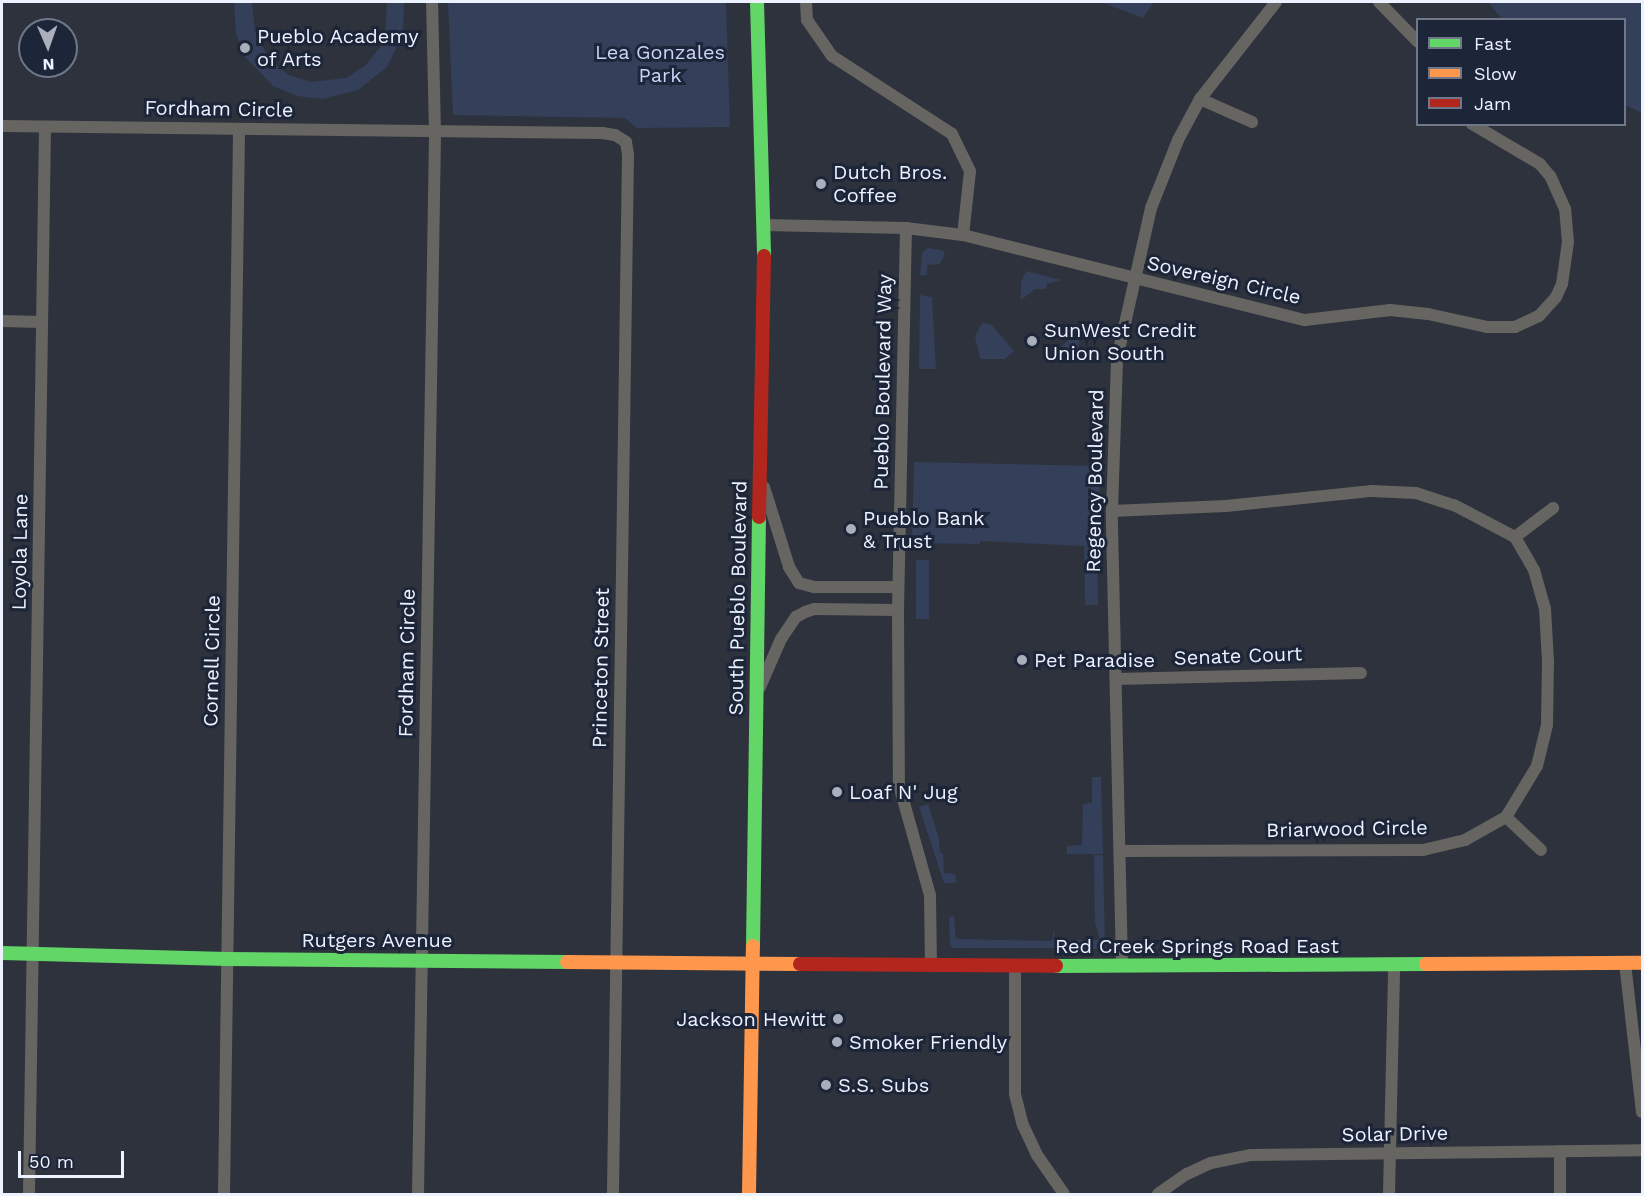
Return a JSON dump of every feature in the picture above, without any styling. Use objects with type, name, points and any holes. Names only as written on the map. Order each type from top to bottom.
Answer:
[{"type":"street","points":[[432,2],[435,132]]},
{"type":"street","name":"South Pueblo Boulevard","points":[[749,1194],[764,225],[757,2]]},
{"type":"street","points":[[806,2],[807,21],[832,56],[952,134],[970,171],[963,235]]},
{"type":"street","name":"Regency Boulevard","points":[[1122,966],[1112,511],[1117,359],[1133,279],[1151,208],[1179,140],[1200,99],[1276,2]]},
{"type":"street","points":[[1379,2],[1416,40]]},
{"type":"street","points":[[1200,99],[1252,122]]},
{"type":"street","name":"Fordham Circle","points":[[2,126],[602,133],[615,135],[626,142]]},
{"type":"street","name":"Loyola Lane","points":[[29,1194],[45,126]]},
{"type":"street","name":"Sovereign Circle","points":[[764,225],[906,228],[963,235],[1305,320],[1390,310],[1428,314],[1486,327],[1508,327],[1527,322],[1549,307],[1562,284],[1568,242],[1565,209],[1550,176],[1540,164],[1475,126]]},
{"type":"street","name":"Cornell Circle","points":[[224,1194],[239,129]]},
{"type":"street","name":"Fordham Circle","points":[[418,1194],[435,132]]},
{"type":"street","name":"Princeton Street","points":[[612,1194],[628,155],[626,142]]},
{"type":"street","name":"Pueblo Boulevard Way","points":[[906,228],[898,586],[899,786],[930,896],[931,964]]},
{"type":"street","points":[[2,321],[42,322]]},
{"type":"street","points":[[760,472],[789,567],[799,583],[814,587],[898,586]]},
{"type":"street","points":[[1112,511],[1226,506],[1372,491],[1416,493],[1454,505],[1515,537],[1553,508]]},
{"type":"street","name":"Briarwood Circle","points":[[1120,852],[1423,850],[1465,840],[1506,817],[1537,766],[1547,724],[1548,661],[1545,609],[1534,570],[1515,537]]},
{"type":"street","points":[[756,696],[781,639],[796,617],[814,609],[898,610]]},
{"type":"street","name":"Senate Court","points":[[1116,679],[1361,673]]},
{"type":"street","points":[[1506,817],[1542,850]]},
{"type":"street","name":"Rutgers Avenue","points":[[2,953],[227,958],[752,962]]},
{"type":"street","name":"Red Creek Springs Road East","points":[[752,962],[1015,966],[1642,963]]},
{"type":"street","points":[[1625,963],[1642,1112]]},
{"type":"street","points":[[1389,1194],[1394,965]]},
{"type":"street","points":[[1015,966],[1013,1060],[1015,1094],[1023,1125],[1037,1155],[1064,1194]]},
{"type":"street","name":"Solar Drive","points":[[1158,1194],[1187,1174],[1211,1162],[1251,1155],[1642,1150]]},
{"type":"street","points":[[1560,1151],[1560,1194]]},
{"type":"green space","points":[[234,2],[252,2],[255,32],[271,62],[289,75],[311,82],[346,78],[366,65],[381,46],[385,34],[387,2],[404,2],[403,33],[387,67],[358,90],[323,99],[297,96],[273,86],[246,58],[236,34]]},
{"type":"green space","name":"Lea Gonzales Park","points":[[448,2],[726,2],[730,127],[637,128],[625,118],[453,115]]},
{"type":"green space","points":[[1101,2],[1154,2],[1143,18]]},
{"type":"green space","points":[[1488,2],[1642,2],[1642,113],[1626,105],[1626,18],[1501,18]]},
{"type":"green space","points":[[928,248],[945,251],[943,259],[939,264],[927,265],[927,275],[920,275],[922,253]]},
{"type":"green space","points":[[1026,271],[1061,280],[1047,284],[1046,289],[1035,289],[1021,300],[1021,282]]},
{"type":"green space","points":[[920,295],[932,297],[936,369],[919,369]]},
{"type":"green space","points":[[982,323],[991,324],[1014,351],[1005,359],[980,359],[975,336]]},
{"type":"green space","points":[[1079,330],[1082,330],[1075,363],[1048,362],[1047,360]]},
{"type":"green space","points":[[914,462],[1095,466],[1095,469],[1099,468],[1101,541],[1097,541],[1098,605],[1085,605],[1084,546],[980,541],[980,544],[917,543],[917,540],[912,540]]},
{"type":"green space","points":[[916,560],[929,560],[929,619],[916,619]]},
{"type":"green space","points":[[1092,777],[1101,777],[1103,854],[1067,854],[1067,846],[1082,845],[1083,804],[1092,803]]},
{"type":"green space","points":[[928,804],[939,839],[940,853],[943,853],[944,873],[955,874],[956,883],[944,883],[919,807]]},
{"type":"green space","points":[[1094,855],[1103,855],[1105,946],[1100,949],[1075,949],[1075,940],[1100,940],[1095,922]]},
{"type":"green space","points":[[954,916],[956,939],[1052,941],[1054,929],[1056,948],[952,948],[949,917]]},
{"type":"traffic: fast","points":[[757,2],[764,256]]},
{"type":"traffic: fast","points":[[753,946],[759,517]]},
{"type":"traffic: fast","points":[[2,953],[227,959],[567,962]]},
{"type":"traffic: fast","points":[[1056,966],[1426,964]]},
{"type":"traffic: slow","points":[[749,1194],[753,946]]},
{"type":"traffic: slow","points":[[567,962],[800,964]]},
{"type":"traffic: slow","points":[[1426,964],[1642,963]]},
{"type":"traffic: jam","points":[[759,517],[764,256]]},
{"type":"traffic: jam","points":[[800,964],[1056,966]]},
{"type":"place","name":"Pueblo Academy of Arts","points":[[245,48]]},
{"type":"place","name":"Dutch Bros. Coffee","points":[[821,184]]},
{"type":"place","name":"SunWest Credit Union South","points":[[1032,341]]},
{"type":"place","name":"Pueblo Bank & Trust","points":[[851,529]]},
{"type":"place","name":"Pet Paradise","points":[[1022,660]]},
{"type":"place","name":"Loaf N' Jug","points":[[837,792]]},
{"type":"place","name":"Jackson Hewitt","points":[[838,1019]]},
{"type":"place","name":"Smoker Friendly","points":[[837,1042]]},
{"type":"place","name":"S.S. Subs","points":[[826,1085]]}]
